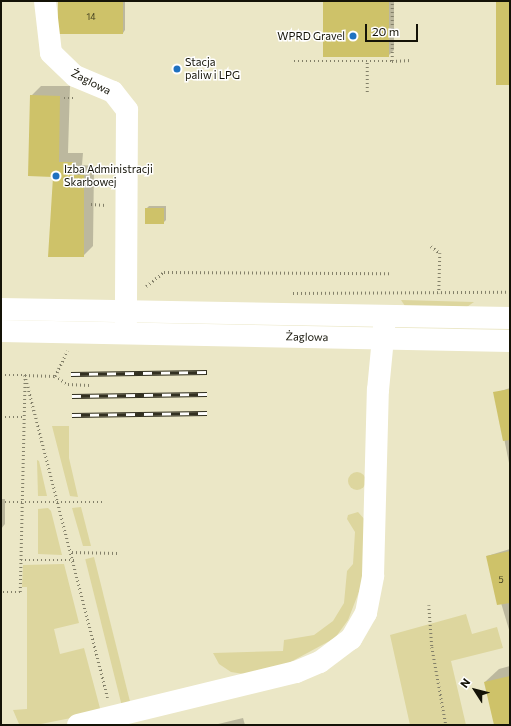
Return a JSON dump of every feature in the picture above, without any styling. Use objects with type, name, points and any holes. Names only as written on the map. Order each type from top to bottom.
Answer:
[{"type":"street","name":"Żaglowa","points":[[45,1],[51,53],[75,76],[113,92],[133,105],[126,334],[510,341]]},
{"type":"street","points":[[1,309],[127,311]]},
{"type":"street","name":"Żaglowa","points":[[127,311],[510,318]]},
{"type":"street","points":[[78,725],[159,704],[296,672],[320,662],[351,639],[366,613],[373,576],[382,339],[385,316]]},
{"type":"street","points":[[1,332],[126,334]]},
{"type":"path","points":[[392,1],[392,61]]},
{"type":"path","points":[[294,61],[411,60]]},
{"type":"path","points":[[367,61],[367,92]]},
{"type":"path","points":[[64,98],[79,98]]},
{"type":"path","points":[[91,204],[106,205]]},
{"type":"path","points":[[431,246],[440,253],[439,293]]},
{"type":"path","points":[[144,288],[164,272],[389,273]]},
{"type":"path","points":[[389,293],[510,292]]},
{"type":"path","points":[[55,376],[68,347]]},
{"type":"path","points":[[1,375],[55,376],[68,384],[89,385]]},
{"type":"path","points":[[3,592],[20,592],[25,376]]},
{"type":"path","points":[[25,376],[72,552],[113,716]]},
{"type":"path","points":[[1,417],[24,417]]},
{"type":"path","points":[[1,502],[105,502]]},
{"type":"path","points":[[72,552],[118,553]]},
{"type":"path","points":[[21,560],[74,560]]},
{"type":"path","points":[[429,605],[432,647],[446,725]]},
{"type":"shaded area","points":[[401,300],[474,302],[464,309],[405,306]]},
{"type":"shaded area","points":[[52,426],[69,426],[69,458],[78,497],[70,496]]},
{"type":"shaded area","points":[[37,460],[39,461],[47,496],[38,496]]},
{"type":"shaded area","points":[[353,472],[361,472],[366,477],[364,488],[361,490],[353,490],[348,485],[348,477]]},
{"type":"shaded area","points":[[81,507],[91,546],[83,546],[72,508]]},
{"type":"shaded area","points":[[48,508],[51,511],[62,555],[38,554],[38,509]]},
{"type":"shaded area","points":[[358,512],[366,521],[362,584],[348,620],[335,638],[285,665],[250,675],[231,672],[219,664],[213,653],[283,651],[284,640],[314,635],[333,621],[344,603],[347,571],[353,564],[355,532],[347,519],[348,515]]},
{"type":"shaded area","points":[[94,557],[131,705],[122,708],[85,559]]},
{"type":"shaded area","points":[[64,564],[79,623],[54,629],[60,654],[84,648],[101,712],[36,725],[19,724],[13,710],[27,709],[27,587],[22,587],[23,565]]},
{"type":"shaded area","points":[[466,614],[472,634],[497,627],[503,648],[451,661],[466,725],[410,725],[390,635]]},
{"type":"building","points":[[58,1],[123,1],[123,34],[58,34]]},
{"type":"building","points":[[323,1],[389,1],[389,57],[323,57]]},
{"type":"building","points":[[496,1],[510,1],[510,85],[496,85]]},
{"type":"building","name":"Izba Administracji Skarbowej","points":[[30,95],[60,96],[59,162],[73,162],[73,175],[84,175],[84,257],[48,257],[53,177],[28,176]]},
{"type":"building","points":[[145,208],[164,208],[164,224],[145,224]]},
{"type":"building","points":[[510,389],[510,440],[503,441],[493,392]]},
{"type":"building","points":[[510,551],[510,603],[497,605],[486,556]]},
{"type":"building","points":[[510,676],[510,725],[494,725],[484,682]]},
{"type":"railway","points":[[71,374],[207,372]]},
{"type":"railway","points":[[72,396],[207,394]]},
{"type":"railway","points":[[72,415],[207,413]]},
{"type":"place","name":"WPRD Gravel","points":[[353,36]]},
{"type":"place","name":"Stacja paliw i LPG","points":[[177,69]]},
{"type":"place","name":"Izba Administracji Skarbowej","points":[[56,176]]}]
